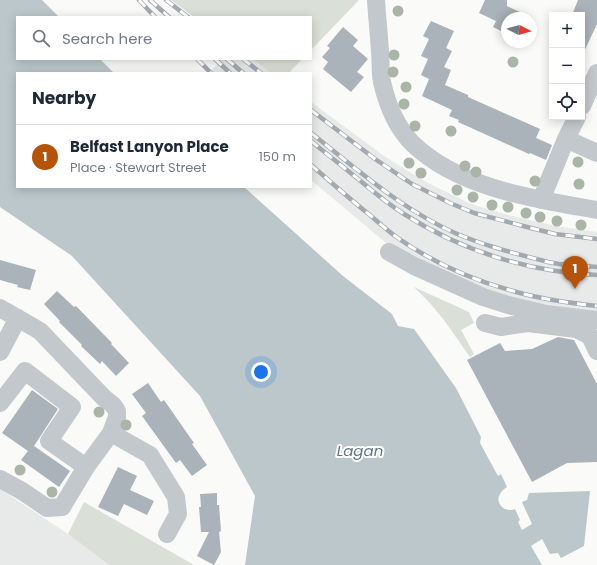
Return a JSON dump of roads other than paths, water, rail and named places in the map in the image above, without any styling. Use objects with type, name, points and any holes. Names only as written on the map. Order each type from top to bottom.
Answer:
[{"type":"street","points":[[376,0],[382,81],[389,103],[399,126],[413,143],[430,158],[448,169],[479,183],[541,200],[597,210]]},
{"type":"street","points":[[585,99],[597,73]]},
{"type":"street","points":[[541,200],[576,120]]},
{"type":"street","points":[[566,139],[597,153]]},
{"type":"street","points":[[389,252],[414,266],[483,297],[508,305],[546,314],[597,320]]},
{"type":"street","points":[[0,308],[40,331],[104,398],[113,405],[117,411],[117,417],[111,433],[86,467],[62,508],[47,508],[0,479]]},
{"type":"street","points":[[0,352],[18,318]]},
{"type":"street","points":[[485,323],[501,327],[528,323],[576,329],[590,336],[597,351]]},
{"type":"street","points":[[0,404],[25,371],[72,407],[49,441],[86,467]]},
{"type":"street","points":[[111,433],[150,455],[176,497],[178,514],[167,534]]},
{"type":"water","name":"Lagan","points":[[0,0],[42,0],[58,16],[16,16],[16,60],[101,60],[113,72],[16,72],[16,188],[245,188],[343,276],[392,314],[398,326],[414,329],[456,388],[481,437],[480,443],[498,476],[501,474],[507,487],[500,494],[500,504],[508,510],[515,509],[520,520],[518,522],[522,530],[532,524],[522,502],[527,500],[529,493],[590,491],[584,546],[561,558],[558,553],[550,554],[542,539],[531,546],[542,565],[245,565],[255,496],[200,396],[72,256],[0,207]]},
{"type":"railway","points":[[139,0],[154,16]]},
{"type":"railway","points":[[150,0],[168,16]]},
{"type":"railway","points":[[166,0],[187,16]]},
{"type":"railway","points":[[198,60],[210,72]]},
{"type":"railway","points":[[216,60],[229,72]]},
{"type":"railway","points":[[228,60],[242,72]]},
{"type":"railway","points":[[244,60],[260,72]]},
{"type":"railway","points":[[312,111],[375,159],[412,184],[450,203],[474,213],[555,234],[597,239]]},
{"type":"railway","points":[[312,134],[380,188],[416,212],[455,233],[489,246],[548,262],[597,267]]},
{"type":"railway","points":[[312,142],[394,207],[449,239],[473,249],[521,264],[572,273],[597,275]]},
{"type":"railway","points":[[312,166],[392,234],[422,254],[452,269],[498,287],[513,291],[576,304],[597,306]]},
{"type":"place","name":"Belfast Lanyon Place","points":[[575,289]]}]
